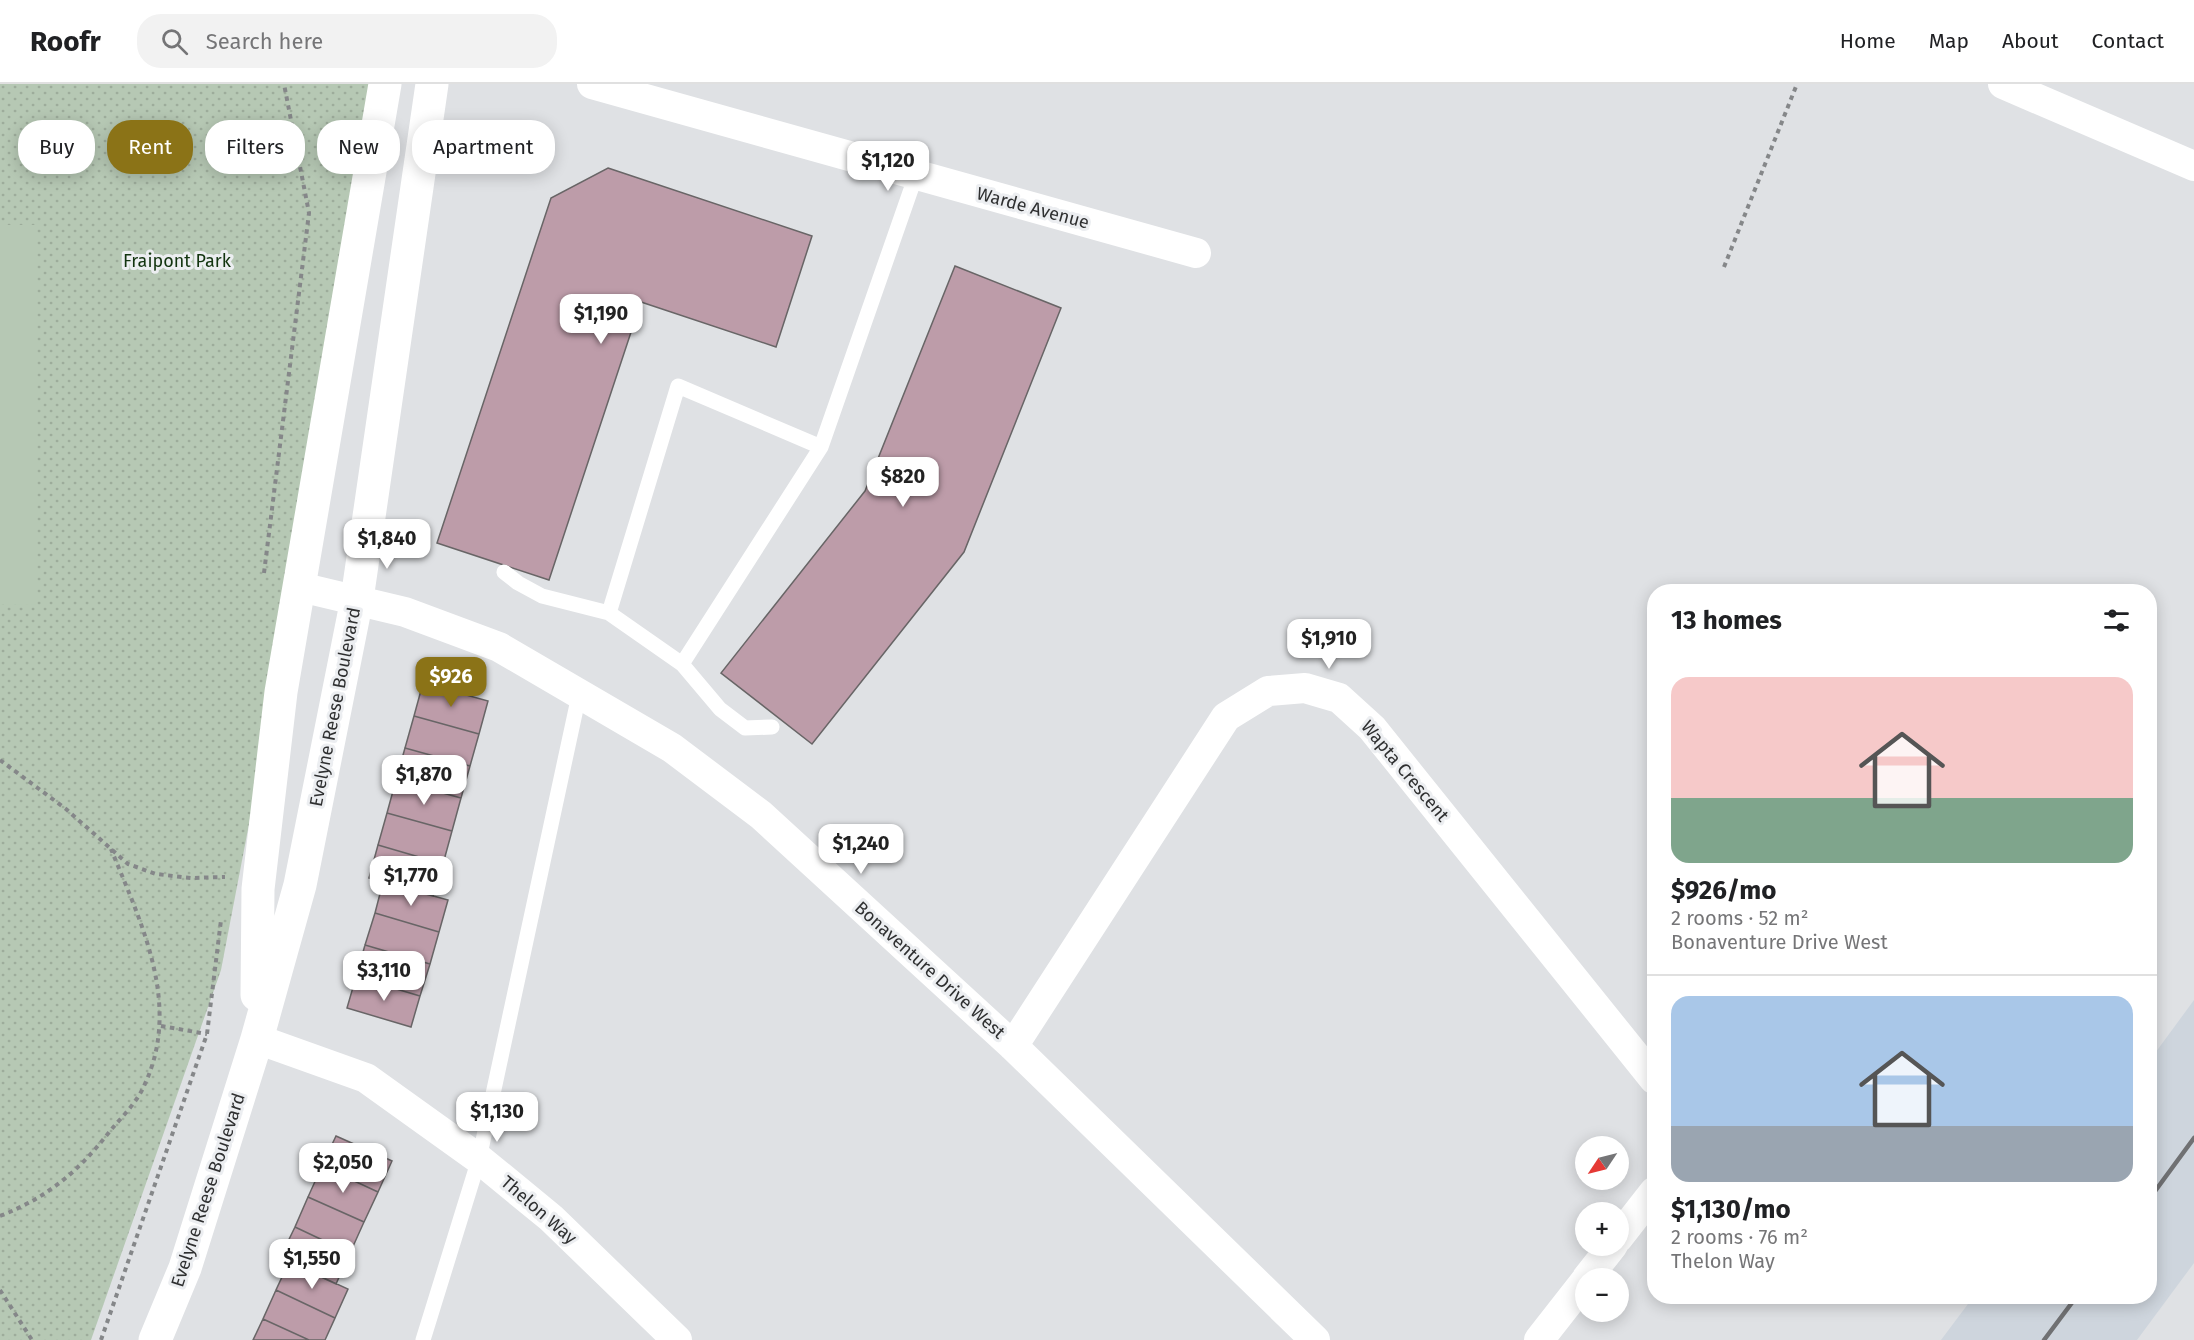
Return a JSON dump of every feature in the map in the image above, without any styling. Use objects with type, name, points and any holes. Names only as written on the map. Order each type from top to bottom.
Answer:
[{"type":"street","name":"Evelyne Reese Boulevard","points":[[257,1039],[258,889],[281,692],[385,84]]},
{"type":"street","name":"Evelyne Reese Boulevard","points":[[155,1340],[185,1269],[257,1039],[300,885],[357,599],[432,84]]},
{"type":"street","name":"Warde Avenue","points":[[592,84],[1196,253]]},
{"type":"street","points":[[2003,84],[2194,166]]},
{"type":"street","name":"Bonaventure Drive West","points":[[300,587],[405,612],[499,647],[672,748],[761,815],[1012,1046],[1316,1340]]},
{"type":"street","name":"Wapta Crescent","points":[[1012,1046],[1226,717],[1268,691],[1305,688],[1339,698],[1372,728],[1647,1070]]},
{"type":"street","name":"Thelon Way","points":[[257,1039],[366,1078],[479,1159],[550,1218],[677,1340]]},
{"type":"street","points":[[1629,1224],[1647,1201]]},
{"type":"street","points":[[1595,1268],[1604,1256]]},
{"type":"street","points":[[1539,1340],[1575,1293]]},
{"type":"lane","points":[[682,664],[821,447],[916,175]]},
{"type":"lane","points":[[609,613],[678,386],[821,447]]},
{"type":"lane","points":[[504,572],[518,583],[542,596],[609,613],[682,664],[720,709],[745,728],[772,727]]},
{"type":"lane","points":[[423,1340],[479,1159],[579,695]]},
{"type":"path","points":[[263,580],[309,213],[284,84]]},
{"type":"path","points":[[1724,267],[1797,84]]},
{"type":"path","points":[[0,760],[66,809],[128,864],[156,874],[191,878],[226,876],[225,888]]},
{"type":"path","points":[[0,1216],[29,1204],[62,1182],[102,1142],[143,1089],[157,1051],[160,1026],[155,974],[141,922],[111,849]]},
{"type":"path","points":[[101,1340],[207,1034],[222,910]]},
{"type":"path","points":[[160,1026],[207,1034]]},
{"type":"path","points":[[0,1290],[32,1340]]},
{"type":"shaded area","points":[[2194,1000],[2194,1263],[2137,1340],[1941,1340],[1968,1304],[2157,1304],[2157,1050]]},
{"type":"green space","name":"Fraipont Park","points":[[0,84],[391,84],[384,120],[317,120],[317,174],[374,174],[221,970],[91,1340],[0,1340]]},
{"type":"green space","points":[[0,225],[36,225],[36,605],[0,604]]},
{"type":"building","points":[[608,168],[812,236],[776,347],[641,302],[549,580],[437,543],[551,198]]},
{"type":"building","points":[[955,266],[1061,308],[964,552],[812,744],[721,673],[865,491]]},
{"type":"building","points":[[423,683],[488,701],[479,734],[414,716]]},
{"type":"building","points":[[414,716],[479,734],[470,766],[405,748]]},
{"type":"building","points":[[405,748],[470,766],[461,798],[396,780]]},
{"type":"building","points":[[396,780],[461,798],[452,831],[387,813]]},
{"type":"building","points":[[387,813],[452,831],[443,864],[378,845]]},
{"type":"building","points":[[378,845],[443,864],[433,896],[369,878]]},
{"type":"building","points":[[383,882],[448,900],[439,932],[375,913]]},
{"type":"building","points":[[375,913],[439,932],[430,964],[365,945]]},
{"type":"building","points":[[365,945],[430,964],[420,996],[356,977]]},
{"type":"building","points":[[356,977],[420,996],[411,1027],[347,1008]]},
{"type":"building","points":[[336,1136],[392,1161],[378,1192],[322,1166]]},
{"type":"building","points":[[322,1166],[378,1192],[364,1222],[308,1197]]},
{"type":"building","points":[[308,1197],[364,1222],[350,1253],[295,1227]]},
{"type":"building","points":[[295,1227],[350,1253],[336,1284],[280,1258]]},
{"type":"building","points":[[289,1262],[348,1289],[335,1318],[276,1290]]},
{"type":"building","points":[[276,1290],[335,1318],[325,1340],[309,1340],[263,1319]]},
{"type":"building","points":[[263,1319],[309,1340],[253,1340]]},
{"type":"railway","points":[[2157,1188],[2194,1138]]},
{"type":"railway","points":[[2044,1340],[2071,1304]]}]
